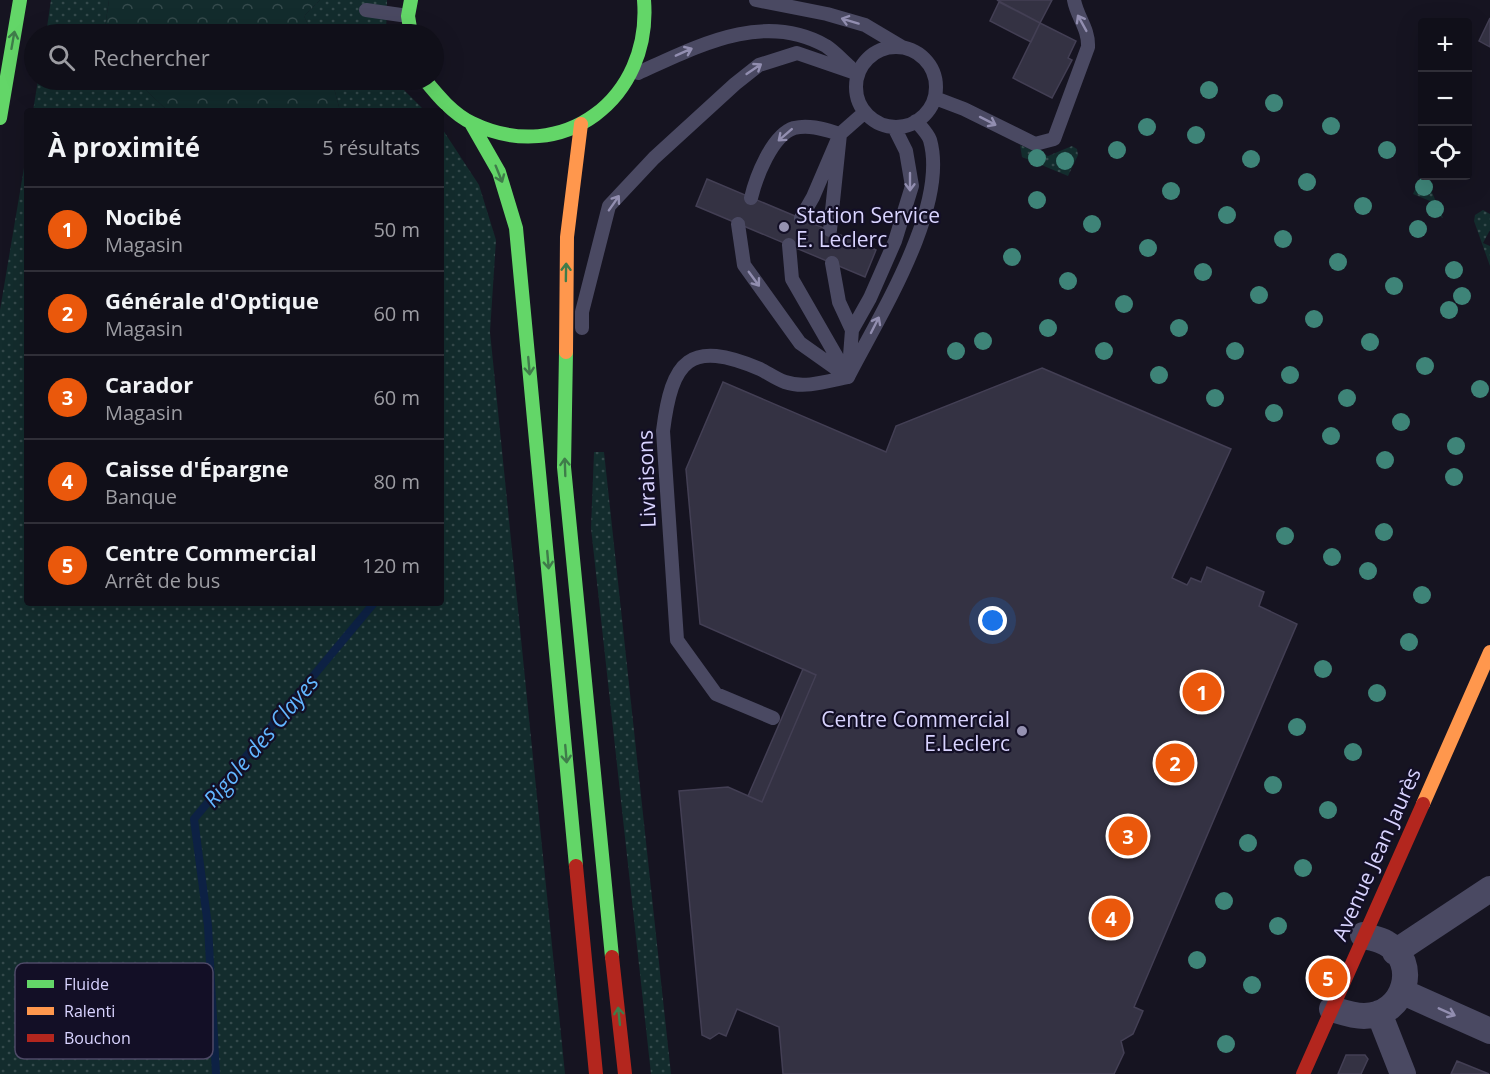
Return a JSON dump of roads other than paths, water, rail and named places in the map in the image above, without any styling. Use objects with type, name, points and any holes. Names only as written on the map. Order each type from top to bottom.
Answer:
[{"type":"main road","points":[[0,118],[20,0]]},
{"type":"main road","points":[[409,24],[408,16],[411,0]]},
{"type":"main road","points":[[433,90],[445,104],[471,123],[497,134],[525,137],[554,134],[581,124],[609,104],[631,76],[642,49],[646,21],[644,0]]},
{"type":"main road","points":[[471,123],[499,172],[516,228],[596,1074]]},
{"type":"main road","points":[[581,124],[567,237],[564,467],[625,1074]]},
{"type":"main road","name":"Avenue Jean Jaurès","points":[[1303,1074],[1490,652]]},
{"type":"street","points":[[1395,952],[1490,889]]},
{"type":"street","points":[[1332,1009],[1365,1016],[1379,1014],[1393,1006],[1403,993],[1405,969],[1395,952],[1387,943],[1363,935]]},
{"type":"street","points":[[1403,993],[1490,1031]]},
{"type":"street","points":[[1379,1014],[1403,1074]]},
{"type":"lane","points":[[756,0],[827,14],[865,25],[902,47]]},
{"type":"lane","points":[[935,98],[964,109],[1035,144],[1054,139],[1088,47],[1089,34],[1076,11],[1074,0]]},
{"type":"lane","points":[[366,10],[408,16]]},
{"type":"lane","points":[[631,76],[710,41],[754,30],[788,32],[826,46],[858,74]]},
{"type":"lane","points":[[889,47],[902,47],[914,50],[930,66],[936,86],[935,98],[930,109],[916,121],[894,127],[873,120],[865,112],[858,100],[856,87],[858,74],[875,52],[889,47]]},
{"type":"lane","points":[[581,345],[582,312],[609,206],[654,158],[759,65],[797,53],[858,74]]},
{"type":"lane","points":[[801,218],[840,134],[865,112]]},
{"type":"lane","points":[[848,377],[918,240],[929,198],[932,162],[930,139],[916,121]]},
{"type":"lane","points":[[751,198],[756,178],[773,146],[792,128],[814,127],[840,134]]},
{"type":"lane","points":[[848,377],[852,330],[870,298],[895,241],[912,186],[906,151],[894,127]]},
{"type":"lane","points":[[830,230],[840,134]]},
{"type":"lane","points":[[738,224],[744,265],[800,343],[848,377]]},
{"type":"lane","points":[[789,245],[792,279],[848,377]]},
{"type":"lane","points":[[832,263],[839,302],[852,330]]},
{"type":"lane","name":"Livraisons","points":[[773,718],[716,694],[677,640],[663,431],[667,399],[676,374],[690,358],[709,354],[729,358],[785,382],[806,385],[848,377]]},
{"type":"lane","points":[[580,378],[577,444],[579,556],[596,802]]},
{"type":"waterway","name":"Rigole des Clayes","points":[[210,963],[208,926],[194,819],[372,606]]},
{"type":"waterway","name":"Rigole des Clayes","points":[[213,1018],[216,1074]]},
{"type":"place","name":"Station Service E. Leclerc","points":[[784,227]]},
{"type":"place","name":"Nocibé","points":[[1202,692]]},
{"type":"place","name":"Centre Commercial E.Leclerc","points":[[1022,731]]},
{"type":"place","name":"Générale d'Optique","points":[[1175,763]]},
{"type":"place","name":"Carador","points":[[1128,836]]},
{"type":"place","name":"Caisse d'Épargne","points":[[1111,918]]},
{"type":"place","name":"Centre Commercial","points":[[1328,978]]}]
